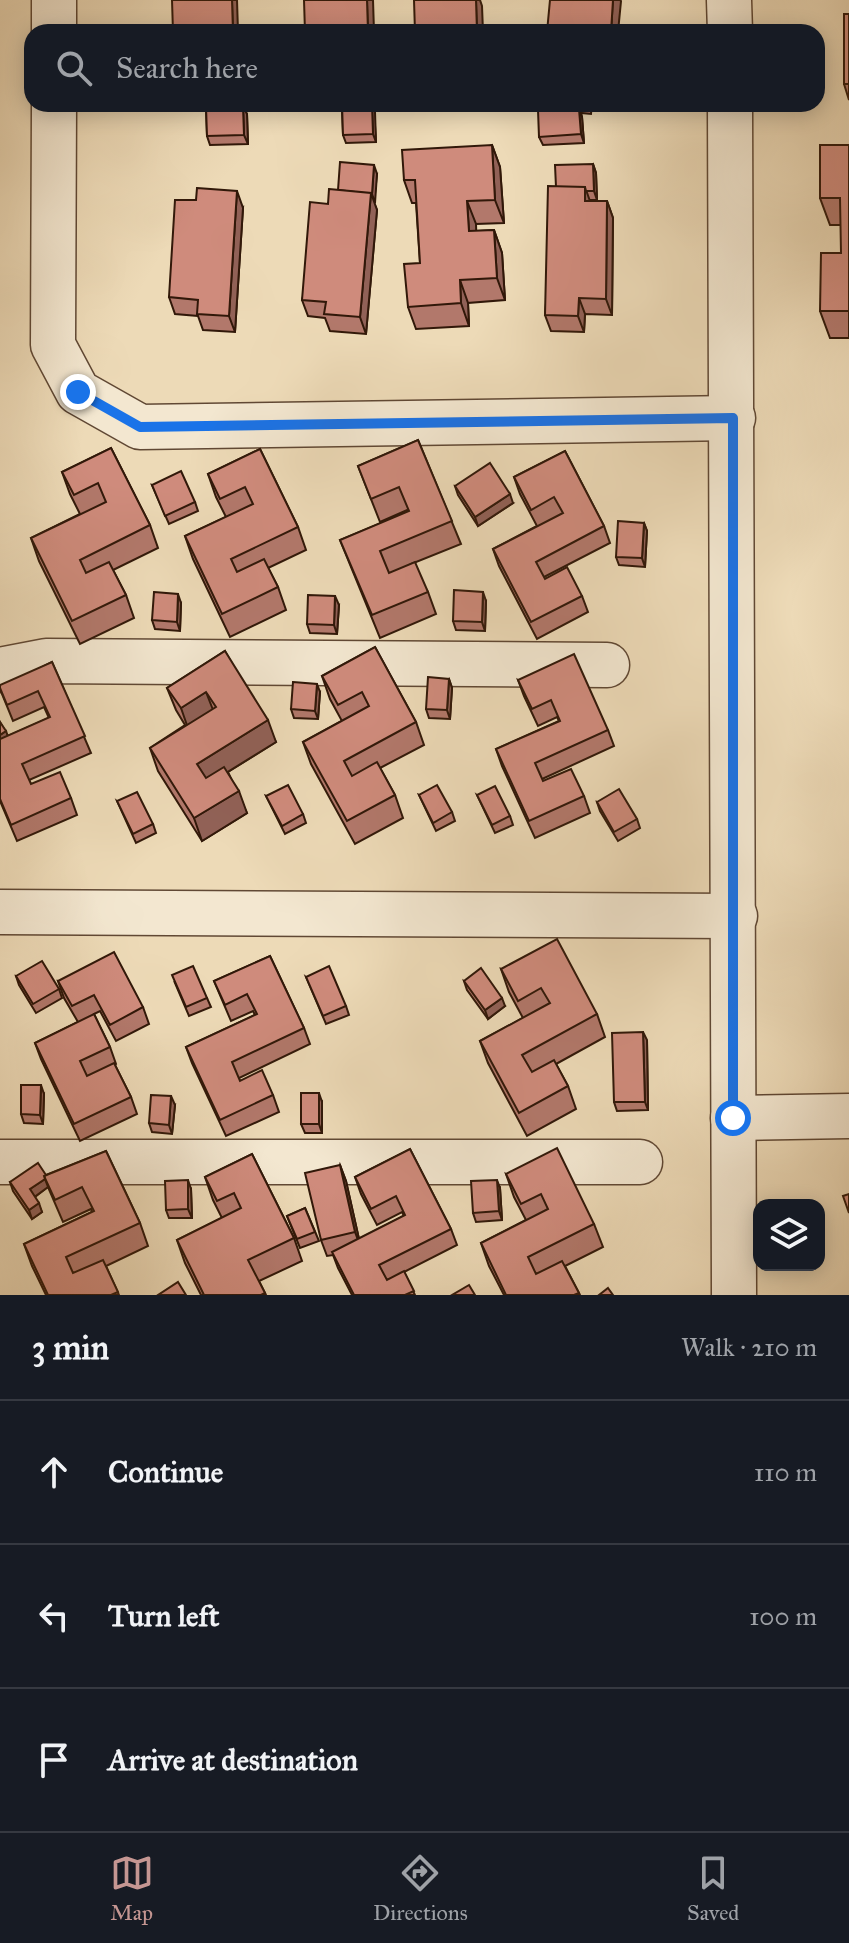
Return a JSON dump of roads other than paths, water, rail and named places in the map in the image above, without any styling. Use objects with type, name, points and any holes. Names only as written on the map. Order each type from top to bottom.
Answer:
[{"type":"street","points":[[54,0],[54,24]]},
{"type":"street","points":[[729,0],[730,24]]},
{"type":"street","points":[[54,112],[53,345],[78,392],[140,427],[733,418]]},
{"type":"street","points":[[730,112],[734,1295]]},
{"type":"street","points":[[0,670],[46,661],[607,665]]},
{"type":"street","points":[[0,912],[735,916]]},
{"type":"street","points":[[733,1118],[849,1116]]},
{"type":"street","points":[[0,1162],[640,1162]]}]
